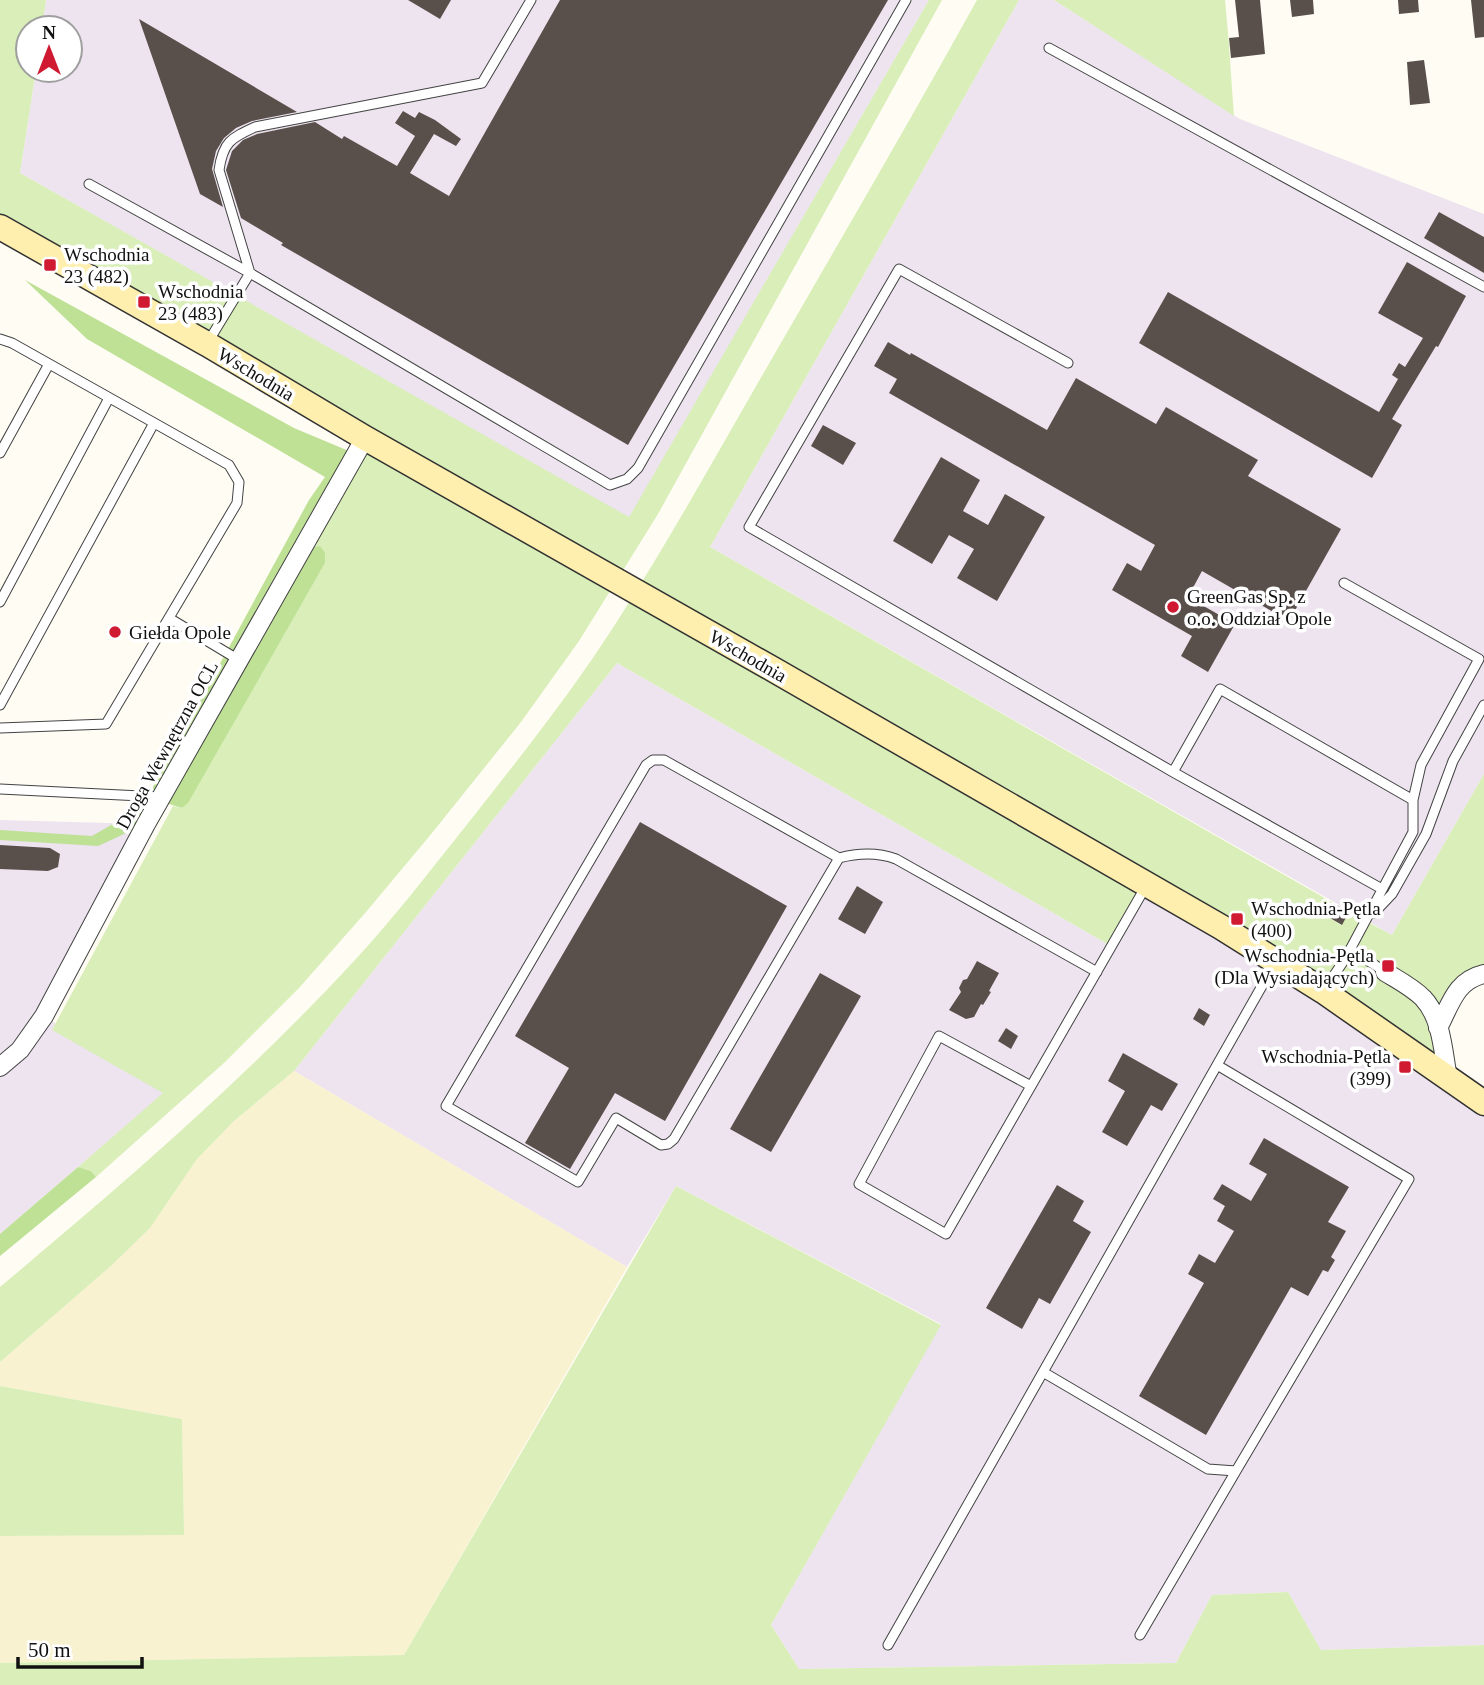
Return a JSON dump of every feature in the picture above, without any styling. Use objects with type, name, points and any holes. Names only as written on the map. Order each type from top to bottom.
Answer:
[{"type":"street","name":"Wschodnia","points":[[0,227],[1276,961],[1484,1103]]},
{"type":"street","name":"Droga Wewnętrzna OCL","points":[[0,1066],[20,1050],[44,1016],[161,797],[365,438]]},
{"type":"street","points":[[1385,972],[1426,1001],[1438,1028],[1448,1078]]},
{"type":"street","points":[[1438,1028],[1460,985],[1484,974]]},
{"type":"lane","points":[[207,344],[250,273],[219,170],[221,153],[234,136],[255,127],[482,83],[531,0]]},
{"type":"lane","points":[[89,184],[250,273],[610,485],[627,479],[638,468],[906,0]]},
{"type":"lane","points":[[1049,48],[1484,287]]},
{"type":"lane","points":[[1068,363],[899,269],[749,527],[1173,772],[1382,889]]},
{"type":"lane","points":[[0,339],[12,343],[229,465],[239,482],[236,503],[106,724],[0,729]]},
{"type":"lane","points":[[0,453],[49,364]]},
{"type":"lane","points":[[0,602],[109,398]]},
{"type":"lane","points":[[0,705],[155,423]]},
{"type":"lane","points":[[1323,991],[1345,959],[1413,832],[1413,800],[1421,765],[1479,659],[1344,583]]},
{"type":"lane","points":[[169,618],[240,660]]},
{"type":"lane","points":[[1173,772],[1220,689],[1413,800]]},
{"type":"lane","points":[[1366,921],[1392,894],[1426,834],[1453,761],[1484,705]]},
{"type":"lane","points":[[839,858],[664,760],[653,760],[646,765],[446,1106],[578,1182],[616,1118],[661,1145],[668,1144],[674,1139],[839,858],[846,856],[871,854],[896,859],[1097,972]]},
{"type":"lane","points":[[0,789],[161,797]]},
{"type":"lane","points":[[1031,1086],[939,1036],[859,1184],[946,1234],[1147,885]]},
{"type":"lane","points":[[1345,959],[1351,956],[1359,957],[1385,972]]},
{"type":"lane","points":[[888,1645],[1276,961]]},
{"type":"lane","points":[[1140,1635],[1409,1178],[1217,1065]]},
{"type":"lane","points":[[1043,1372],[1208,1469],[1236,1471]]},
{"type":"shaded area","points":[[46,0],[929,0],[629,518],[20,173],[34,84],[84,84],[84,14],[44,14]]},
{"type":"shaded area","points":[[1019,0],[1054,0],[1240,119],[1484,214],[1484,774],[1392,935],[710,547]]},
{"type":"shaded area","points":[[617,663],[1111,946],[1147,885],[1484,1103],[1484,1645],[1321,1650],[1288,1592],[1212,1595],[1176,1663],[799,1669],[771,1625],[941,1324],[676,1186],[627,1267],[294,1071]]},
{"type":"shaded area","points":[[0,820],[146,824],[44,1016],[164,1093],[0,1234]]},
{"type":"shaded area","points":[[294,1071],[627,1267],[404,1655],[0,1663],[0,1536],[184,1534],[182,1419],[0,1386],[0,1362],[111,1266],[150,1228],[197,1159],[234,1121]]},
{"type":"green space","points":[[0,0],[46,0],[44,14],[14,14],[14,84],[34,84],[20,173],[629,517],[929,0],[942,0],[658,514],[579,641],[521,722],[432,833],[299,988],[225,1062],[96,1177],[91,1171],[78,1167],[163,1093],[52,1030],[173,806],[182,808],[188,802],[325,563],[325,553],[302,550],[365,438],[0,227]]},
{"type":"green space","points":[[977,0],[1019,0],[710,547],[1337,905],[1330,918],[1341,925],[1349,912],[1392,935],[1484,774],[1484,974],[1473,977],[1438,1028],[1448,1078],[1147,885],[1111,946],[617,663],[294,1071],[234,1121],[197,1159],[150,1228],[111,1266],[0,1362],[0,1287],[183,1129],[313,1004],[411,895],[580,676],[677,524]]},
{"type":"green space","points":[[1054,0],[1225,0],[1234,116]]},
{"type":"green space","points":[[25,280],[294,428],[356,454],[303,550],[320,546],[325,553],[325,563],[188,803],[182,808],[161,798],[146,824],[98,846],[0,840],[0,830],[92,836],[142,807],[309,500],[325,477],[87,339]]},
{"type":"green space","points":[[78,1167],[91,1171],[96,1177],[0,1256],[0,1234]]},
{"type":"green space","points":[[676,1186],[941,1325],[771,1625],[799,1669],[1176,1663],[1212,1595],[1288,1592],[1321,1650],[1484,1645],[1484,1685],[0,1685],[0,1663],[404,1655]]},
{"type":"green space","points":[[0,1386],[182,1419],[184,1535],[0,1536]]},
{"type":"building","points":[[408,0],[451,0],[440,19]]},
{"type":"building","points":[[560,0],[888,0],[628,445],[281,245],[283,243],[241,218],[226,170],[232,151],[243,140],[257,134],[315,122],[342,139],[344,136],[397,166],[415,136],[395,123],[403,111],[415,118],[419,112],[461,139],[456,146],[434,134],[410,173],[449,196]]},
{"type":"building","points":[[1235,0],[1260,0],[1265,54],[1231,58],[1229,38],[1239,37]]},
{"type":"building","points":[[1290,0],[1313,0],[1314,14],[1292,17]]},
{"type":"building","points":[[1398,0],[1418,0],[1419,12],[1399,14]]},
{"type":"building","points":[[1471,0],[1484,0],[1484,37],[1475,38]]},
{"type":"building","points":[[139,19],[297,112],[252,121],[236,128],[224,138],[216,151],[212,169],[223,207],[200,194]]},
{"type":"building","points":[[1424,60],[1430,103],[1410,105],[1407,62]]},
{"type":"building","points":[[1439,212],[1484,237],[1484,273],[1424,238]]},
{"type":"building","points":[[1407,262],[1466,296],[1438,347],[1436,346],[1392,419],[1402,425],[1372,478],[1139,343],[1168,292],[1379,412],[1398,379],[1392,375],[1399,363],[1405,367],[1423,338],[1378,313]]},
{"type":"building","points":[[888,342],[1047,430],[1076,378],[1156,424],[1166,407],[1258,460],[1248,476],[1341,529],[1289,621],[1202,571],[1188,597],[1235,624],[1208,672],[1181,656],[1192,636],[1112,590],[1127,563],[1141,571],[1155,545],[889,393],[897,379],[874,366]]},
{"type":"building","points":[[823,425],[856,443],[843,465],[811,446]]},
{"type":"building","points":[[941,457],[980,480],[963,511],[988,525],[1005,494],[1045,517],[997,601],[957,578],[974,549],[949,535],[932,564],[893,541]]},
{"type":"building","points":[[640,822],[787,906],[665,1121],[615,1093],[570,1169],[525,1143],[569,1068],[515,1036]]},
{"type":"building","points":[[0,845],[50,848],[60,854],[58,867],[48,871],[0,869]]},
{"type":"building","points":[[857,886],[883,902],[865,934],[838,919]]},
{"type":"building","points":[[1337,905],[1349,912],[1342,925],[1330,918]]},
{"type":"building","points":[[977,961],[999,973],[983,1005],[981,1004],[974,1017],[966,1019],[949,1010],[961,992],[959,988],[963,980],[967,979]]},
{"type":"building","points":[[820,973],[861,996],[771,1152],[730,1129]]},
{"type":"building","points":[[1199,1008],[1210,1015],[1204,1026],[1193,1019]]},
{"type":"building","points":[[1006,1028],[1018,1036],[1011,1049],[998,1041]]},
{"type":"building","points":[[1123,1053],[1178,1084],[1162,1111],[1151,1105],[1127,1146],[1102,1132],[1125,1091],[1108,1081]]},
{"type":"building","points":[[1264,1138],[1349,1187],[1328,1222],[1346,1231],[1331,1257],[1335,1260],[1328,1272],[1323,1270],[1308,1296],[1291,1287],[1206,1435],[1139,1396],[1204,1283],[1188,1274],[1199,1254],[1215,1263],[1234,1231],[1217,1221],[1225,1206],[1213,1199],[1222,1184],[1251,1201],[1267,1174],[1249,1164]]},
{"type":"building","points":[[1057,1185],[1084,1201],[1073,1221],[1091,1232],[1050,1304],[1039,1298],[1022,1329],[986,1308]]},
{"type":"place","name":"Wschodnia 23 (482)","points":[[50,265]]},
{"type":"place","name":"Wschodnia 23 (483)","points":[[144,302]]},
{"type":"place","name":"GreenGas Sp. z o.o. Oddział Opole","points":[[1173,607]]},
{"type":"place","name":"Giełda Opole","points":[[115,632]]},
{"type":"place","name":"Wschodnia-Pętla (400)","points":[[1237,919]]},
{"type":"place","name":"Wschodnia-Pętla (Dla Wysiadających)","points":[[1388,966]]},
{"type":"place","name":"Wschodnia-Pętla (399)","points":[[1405,1067]]}]
